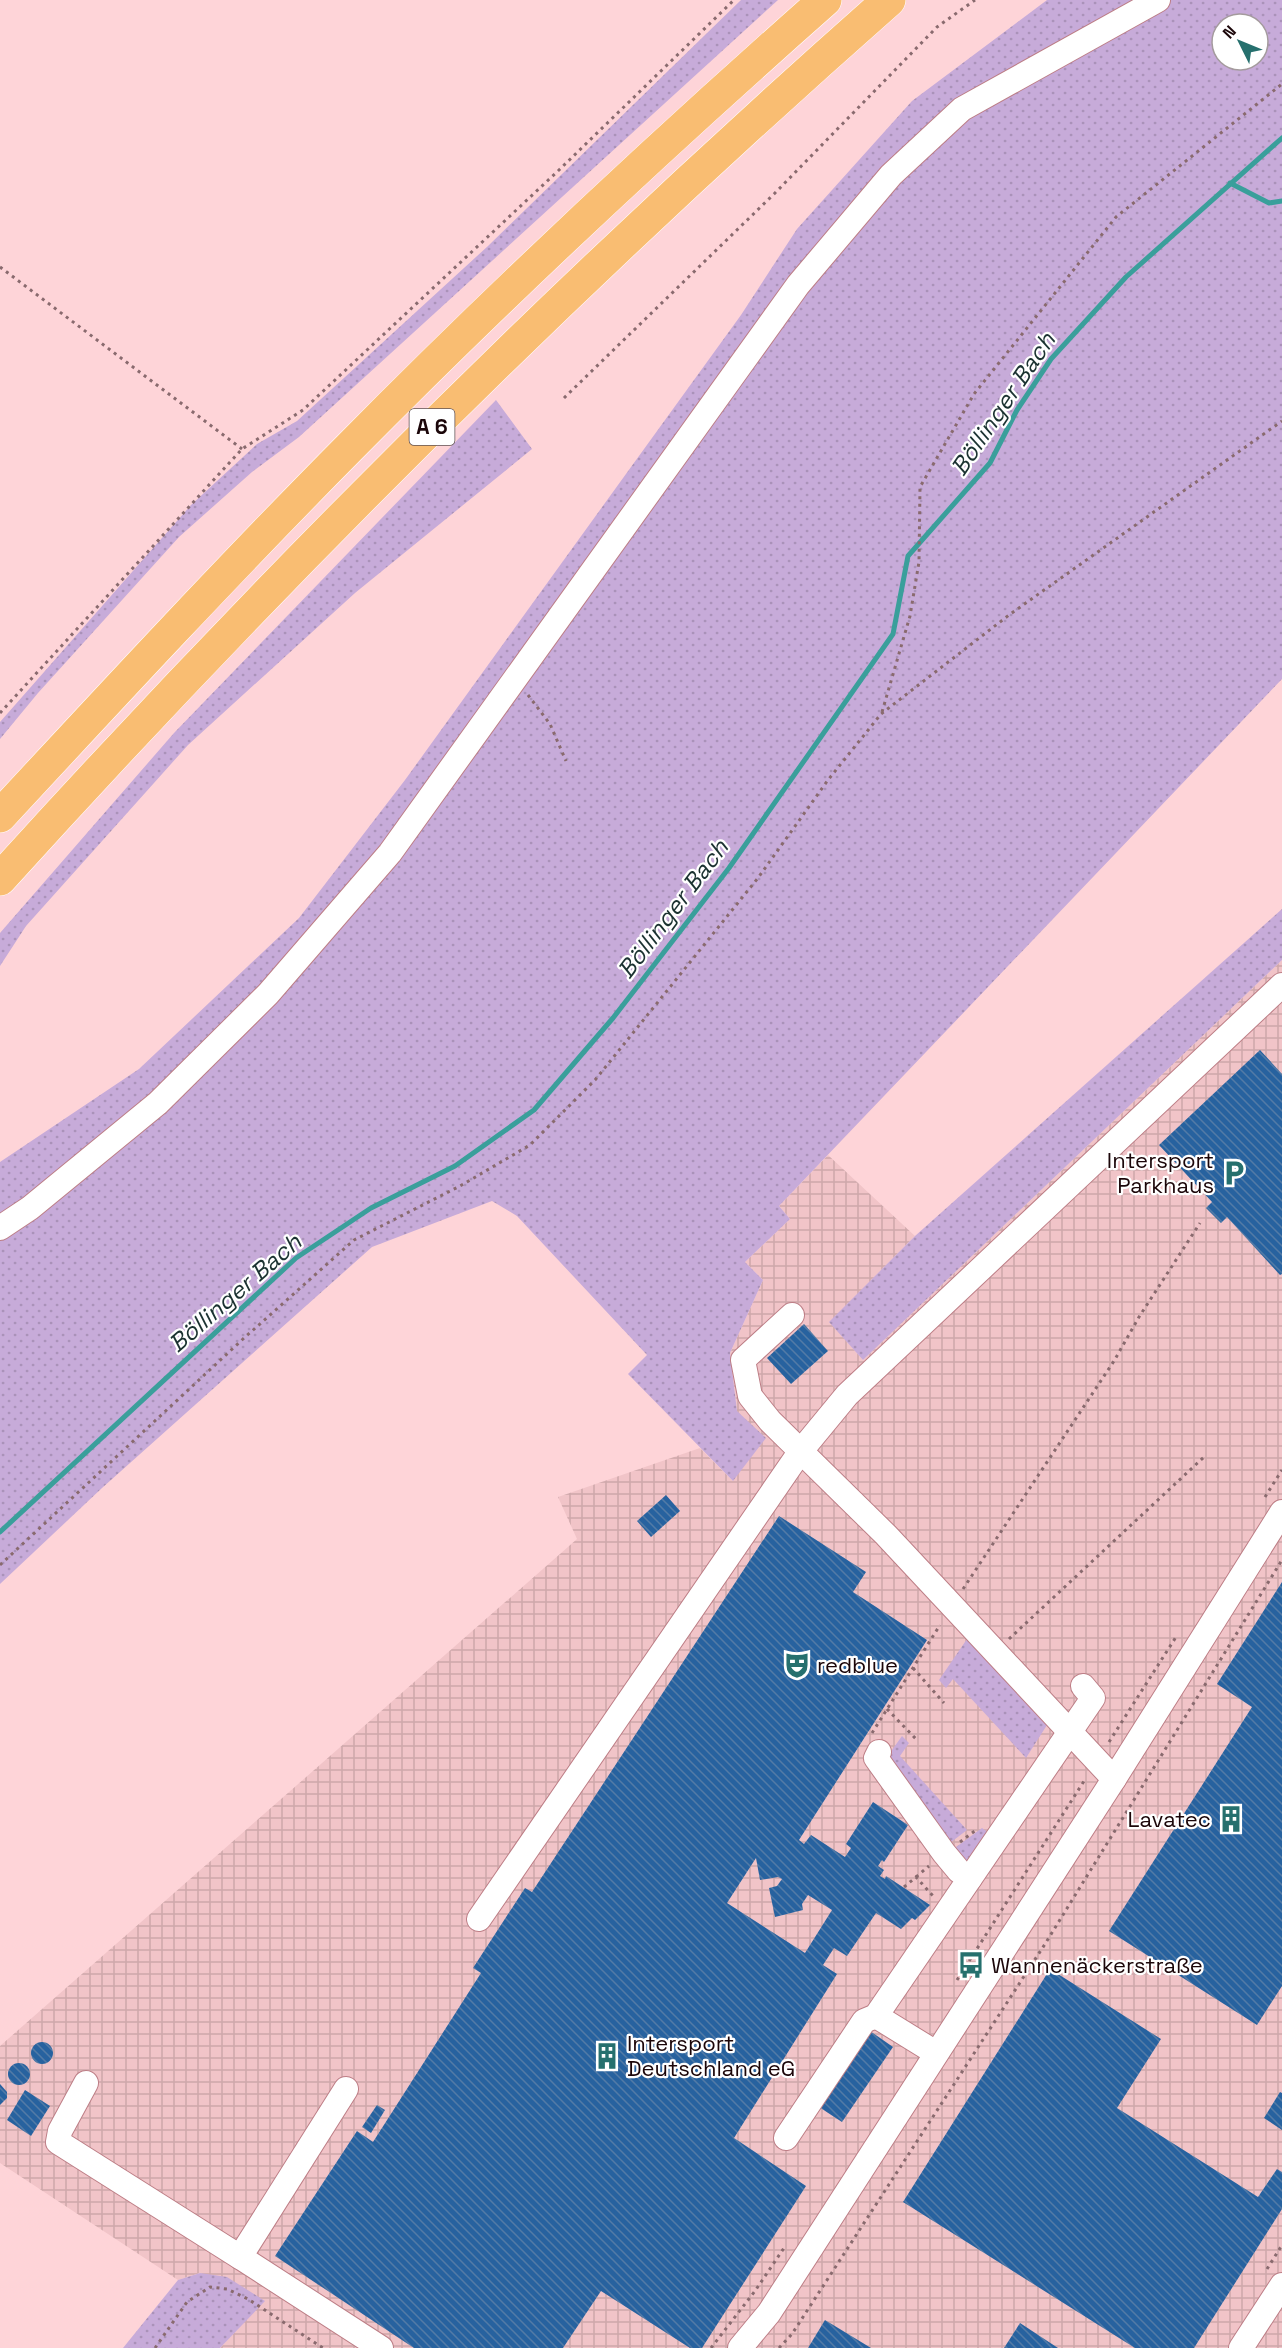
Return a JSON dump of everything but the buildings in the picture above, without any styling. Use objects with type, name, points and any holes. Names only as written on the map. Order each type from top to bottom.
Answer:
[{"type":"highway","name":"A 6","points":[[0,816],[208,594],[350,447],[670,139],[825,0]]},
{"type":"highway","name":"A 6","points":[[0,879],[224,638],[435,424],[642,224],[889,0]]},
{"type":"street","points":[[0,1228],[30,1208],[158,1103],[268,994],[390,853],[798,285],[891,175],[962,109],[1158,0]]},
{"type":"street","points":[[479,1919],[800,1452],[847,1395],[1282,985]]},
{"type":"street","points":[[792,1315],[743,1360],[750,1396],[770,1421],[885,1535],[1114,1779]]},
{"type":"street","points":[[740,2348],[769,2313],[1114,1779],[1273,1505]]},
{"type":"street","points":[[786,2138],[864,2021],[876,2016],[1093,1698],[1083,1686]]},
{"type":"street","points":[[876,1743],[876,1758],[944,1853],[959,1871],[969,1878]]},
{"type":"street","points":[[876,2016],[936,2053]]},
{"type":"street","points":[[86,2083],[60,2131],[58,2142],[381,2348]]},
{"type":"street","points":[[240,2257],[346,2089]]},
{"type":"street","points":[[1241,2348],[1282,2285]]},
{"type":"path","points":[[0,713],[242,449],[303,410],[559,170],[734,0]]},
{"type":"path","points":[[564,398],[775,193],[937,27],[975,0]]},
{"type":"path","points":[[881,714],[910,616],[918,562],[920,488],[975,394],[1116,217],[1282,84]]},
{"type":"path","points":[[0,267],[242,449]]},
{"type":"path","points":[[0,1565],[243,1339],[354,1240],[460,1186],[530,1145],[595,1080],[758,878],[828,780],[881,714],[1009,615],[1282,421]]},
{"type":"path","points":[[513,682],[534,701],[550,724],[566,761]]},
{"type":"path","points":[[876,1743],[887,1709],[952,1606],[1114,1361],[1139,1317],[1200,1223]]},
{"type":"path","points":[[995,1652],[1205,1456]]},
{"type":"path","points":[[1273,1505],[1282,1470]]},
{"type":"path","points":[[779,2348],[792,2334],[1045,1944],[1282,1560]]},
{"type":"path","points":[[956,1982],[1178,1635]]},
{"type":"path","points":[[913,1668],[944,1703]]},
{"type":"path","points":[[887,1709],[917,1740]]},
{"type":"path","points":[[944,1853],[982,1826]]},
{"type":"path","points":[[904,1887],[916,1877],[936,1899]]},
{"type":"path","points":[[711,2348],[755,2291],[785,2246]]},
{"type":"path","points":[[155,2348],[187,2302],[210,2287],[227,2289],[248,2299],[323,2348]]},
{"type":"shaded area","points":[[741,0],[778,0],[299,437],[252,472],[179,537],[38,693],[0,739],[0,722],[191,505],[257,444],[297,421],[488,246]]},
{"type":"shaded area","points":[[1047,0],[1282,0],[1282,679],[779,1206],[790,1219],[745,1262],[763,1280],[730,1353],[737,1411],[766,1438],[733,1481],[628,1374],[647,1355],[517,1216],[492,1201],[372,1247],[102,1488],[0,1584],[0,1162],[139,1069],[299,918],[405,780],[741,315],[797,229],[912,101]]},
{"type":"shaded area","points":[[496,400],[532,449],[355,593],[188,745],[26,926],[0,966],[0,933],[174,733]]},
{"type":"shaded area","points":[[1282,909],[1282,960],[863,1360],[829,1322],[915,1236]]},
{"type":"shaded area","points":[[1282,960],[1282,2348],[220,2348],[264,2301],[200,2273],[178,2280],[0,2163],[0,2046],[577,1539],[558,1497],[700,1448],[733,1481],[737,1411],[730,1353],[763,1280],[745,1262],[790,1219],[779,1206],[828,1155],[915,1236],[830,1322],[863,1360]]},
{"type":"shaded area","points":[[967,1639],[1047,1725],[1026,1758],[953,1679],[946,1688],[939,1680]]},
{"type":"shaded area","points":[[902,1736],[909,1743],[900,1756],[967,1830],[950,1843],[887,1757]]},
{"type":"shaded area","points":[[982,1828],[990,1834],[972,1862],[963,1860],[952,1850]]},
{"type":"shaded area","points":[[200,2273],[227,2277],[265,2301],[220,2348],[123,2348],[178,2280]]},
{"type":"waterway","name":"Böllinger Bach","points":[[0,1532],[296,1258],[371,1208],[455,1166],[534,1110],[613,1018],[729,868],[893,634],[908,556],[990,463],[1017,410],[1051,359],[1126,277],[1282,138]]},
{"type":"waterway","name":"Böllinger Bach","points":[[1230,183],[1269,203],[1282,201]]},
{"type":"place","name":"Intersport Parkhaus","points":[[1234,1173]]},
{"type":"place","name":"redblue","points":[[797,1665]]},
{"type":"place","name":"Lavatec","points":[[1231,1819]]},
{"type":"place","name":"Wannenäckerstraße","points":[[971,1965]]},
{"type":"place","name":"Intersport Deutschland eG","points":[[607,2056]]}]
